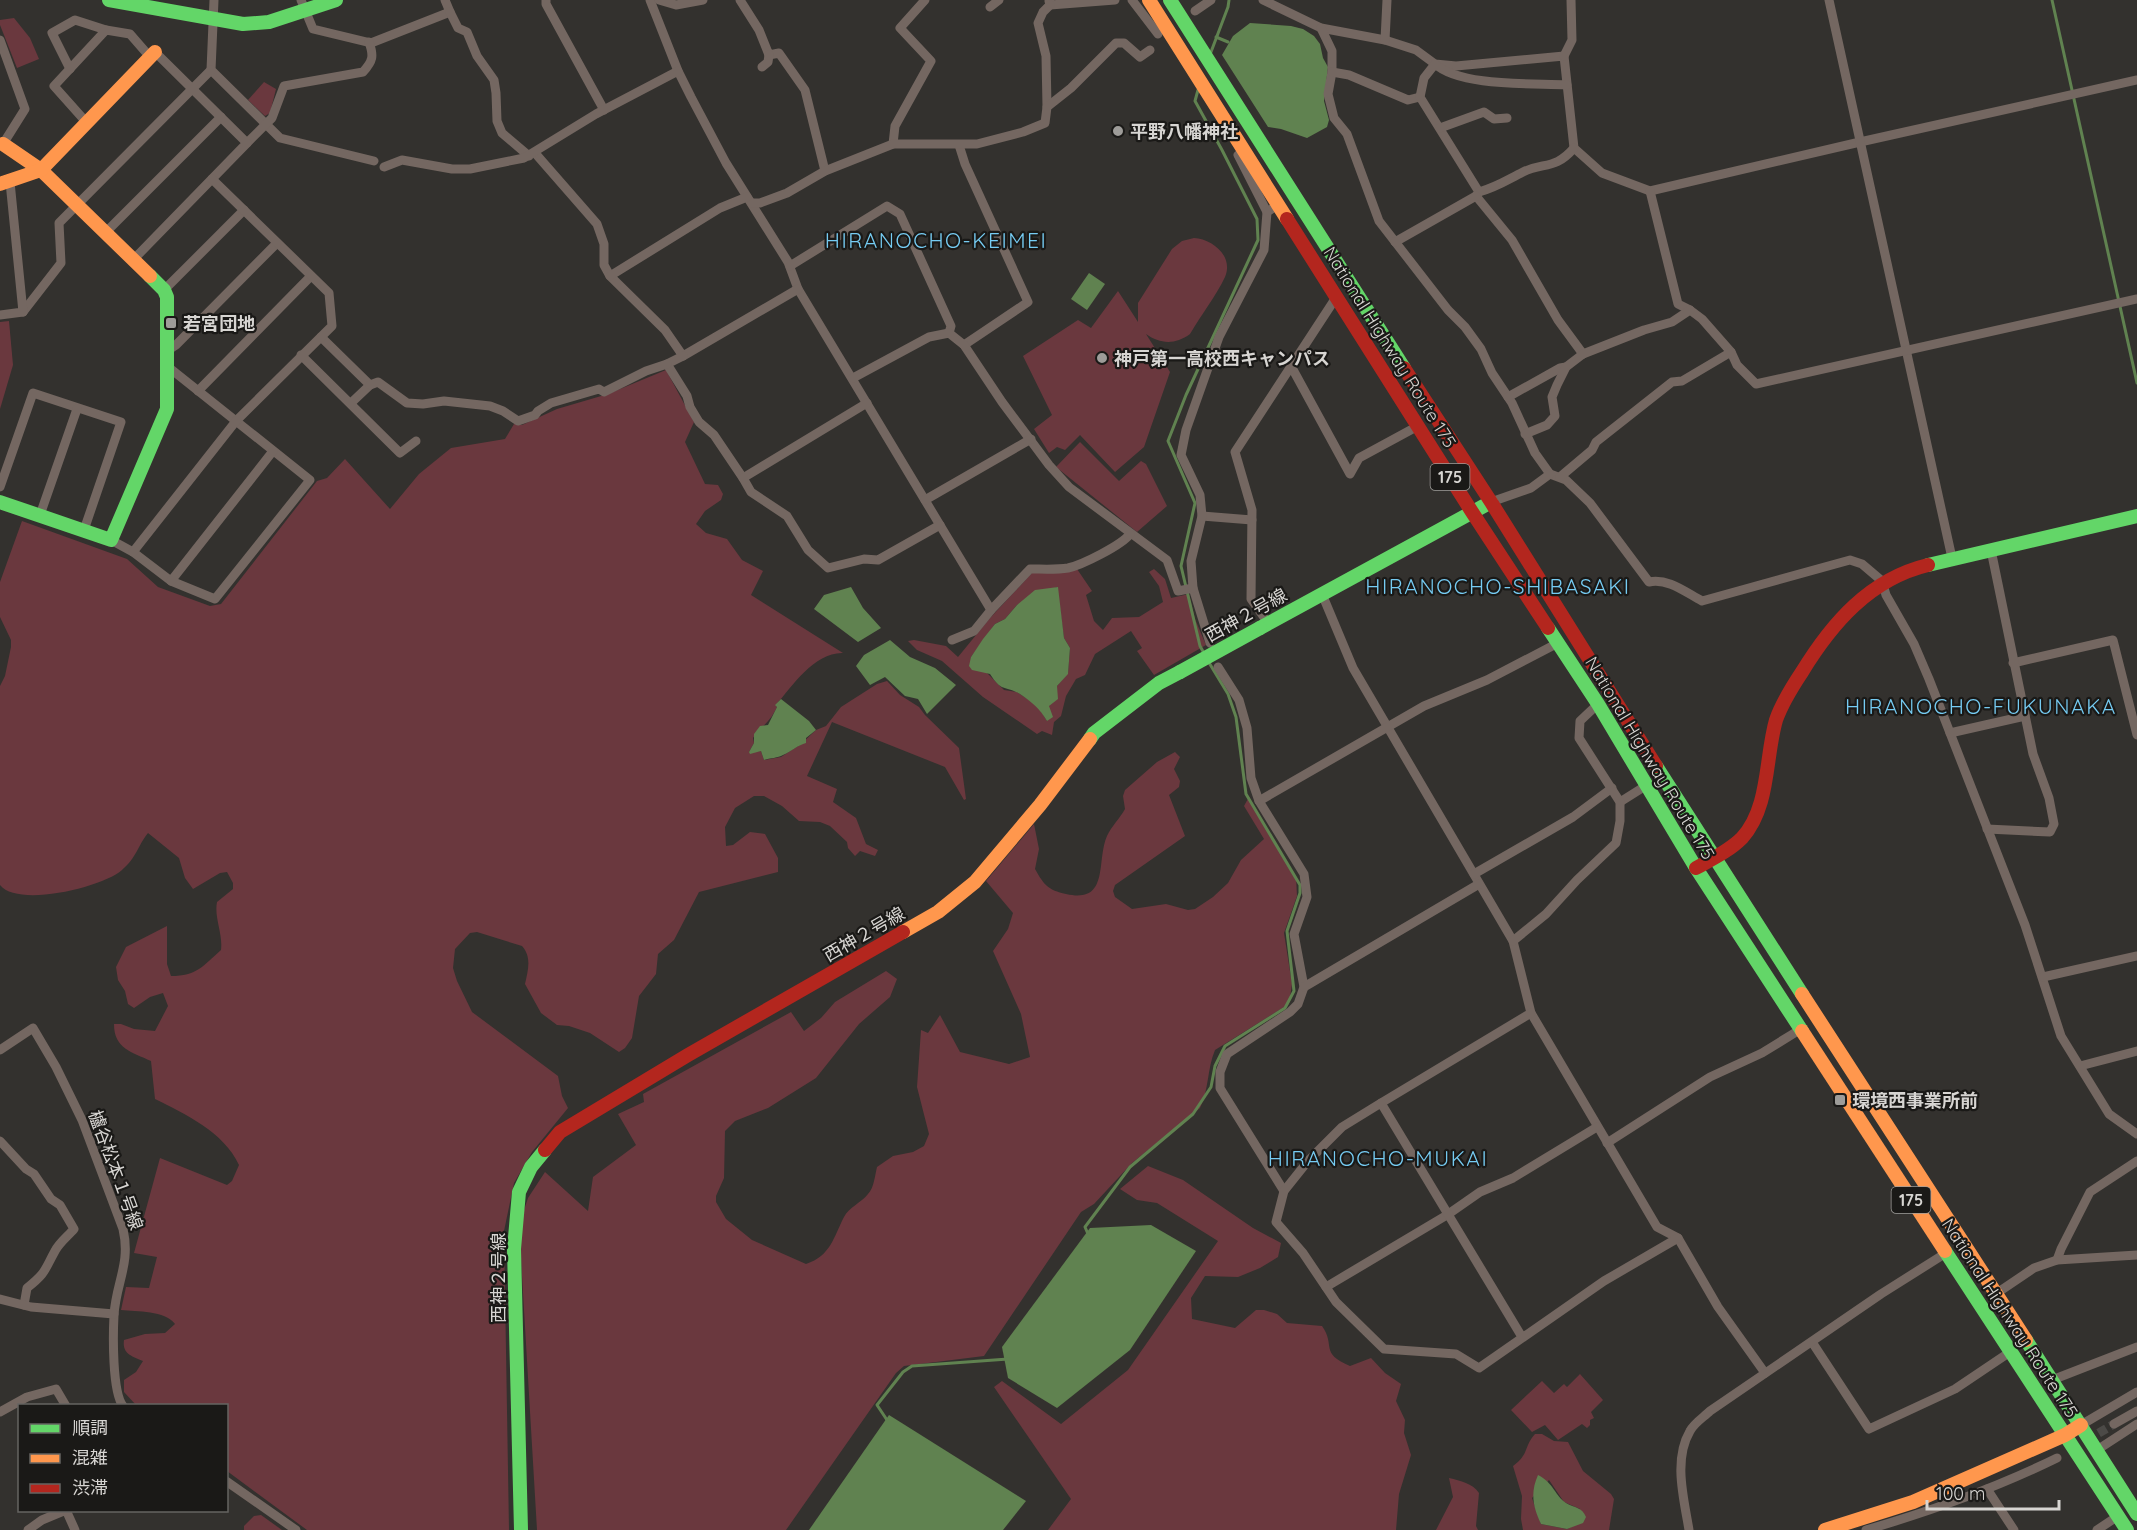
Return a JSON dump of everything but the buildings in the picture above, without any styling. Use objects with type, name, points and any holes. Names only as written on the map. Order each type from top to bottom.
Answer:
[{"type":"main road","points":[[109,0],[243,24],[269,22],[303,5],[336,0]]},
{"type":"main road","name":"National Highway Route 175","points":[[1149,0],[1245,150],[1273,208],[1337,296],[1472,512],[1598,704],[1696,868],[2127,1530]]},
{"type":"main road","name":"National Highway Route 175","points":[[1170,0],[1491,502],[1713,858],[1997,1293],[2137,1514]]},
{"type":"main road","points":[[5,183],[41,170],[153,55]]},
{"type":"main road","points":[[0,502],[111,540],[166,409],[167,366],[167,297],[164,290],[41,170],[2,143]]},
{"type":"main road","name":"西神２号線","points":[[521,1530],[514,1250],[519,1192],[531,1167],[560,1132],[688,1055],[938,912],[975,882],[1040,805],[1094,733],[1159,684],[1491,502]]},
{"type":"main road","points":[[1696,868],[1732,847],[1748,830],[1760,804],[1776,720],[1786,697],[1834,624],[1858,600],[1882,582],[1906,570],[2137,516]]},
{"type":"main road","points":[[1825,1530],[1916,1508],[2081,1425]]},
{"type":"street","points":[[0,315],[23,312],[61,263],[59,223],[210,70],[214,0]]},
{"type":"street","points":[[445,0],[458,28],[466,33],[477,56],[494,80],[496,122],[502,133],[532,154],[597,224],[604,244],[604,265],[610,276],[664,330],[683,356]]},
{"type":"street","points":[[546,0],[546,4],[603,110]]},
{"type":"street","points":[[650,0],[678,71],[726,163],[790,266],[798,289],[991,610]]},
{"type":"street","points":[[659,0],[676,5],[703,0]]},
{"type":"street","points":[[740,0],[759,30],[769,55],[768,62],[762,67]]},
{"type":"street","points":[[893,144],[895,126],[931,61],[900,28],[925,0]]},
{"type":"street","points":[[990,7],[999,0]]},
{"type":"street","points":[[610,276],[720,208],[750,200],[760,203],[787,193],[825,171],[893,144],[977,144],[1023,132],[1044,123],[1047,107],[1046,56],[1038,23],[1043,12],[1050,2],[1115,0]]},
{"type":"street","points":[[1132,0],[1158,34]]},
{"type":"street","points":[[1196,11],[1211,0]]},
{"type":"street","points":[[1263,0],[1321,28],[1385,40],[1416,50],[1442,71],[1472,80],[1567,85]]},
{"type":"street","points":[[1385,40],[1387,0]]},
{"type":"street","points":[[1571,0],[1572,40],[1564,56],[1574,148],[1602,173],[1650,191],[1860,141],[2137,80]]},
{"type":"street","points":[[1829,0],[1952,558]]},
{"type":"street","points":[[303,5],[313,29],[369,42],[450,12]]},
{"type":"street","points":[[70,69],[52,33],[75,20],[106,30],[130,34],[191,87],[247,143]]},
{"type":"street","points":[[1321,28],[1332,51],[1332,72],[1328,94],[1334,118],[1347,134],[1379,221],[1448,310],[1476,342],[1492,374],[1508,397],[1535,453],[1550,474],[1566,480],[1590,503],[1649,582],[1659,580],[1668,583],[1702,601],[1850,560],[1874,572],[1882,582],[1886,595],[1914,644],[1950,733],[2043,977],[2061,1036],[2109,1114],[2137,1134]]},
{"type":"street","points":[[87,123],[54,86],[106,30]]},
{"type":"street","points":[[0,40],[25,109],[2,143]]},
{"type":"street","points":[[133,260],[267,124],[272,118],[284,86],[363,72],[370,64],[373,55],[369,42]]},
{"type":"street","points":[[1047,107],[1071,88],[1116,43],[1124,43],[1140,57],[1150,50]]},
{"type":"street","points":[[769,55],[779,53],[805,90],[825,171]]},
{"type":"street","points":[[1435,64],[1456,66],[1564,56]]},
{"type":"street","points":[[1435,64],[1424,78],[1420,97],[1478,194],[1512,240],[1558,320],[1583,354]]},
{"type":"street","points":[[210,70],[280,138],[374,161]]},
{"type":"street","points":[[384,167],[402,160],[452,169],[470,169],[506,163],[532,154],[603,110],[678,71]]},
{"type":"street","points":[[1332,72],[1349,75],[1408,100],[1420,97]]},
{"type":"street","points":[[1440,128],[1484,112],[1494,119],[1507,118]]},
{"type":"street","points":[[105,232],[220,117]]},
{"type":"street","points":[[959,145],[965,164],[1028,302],[964,345]]},
{"type":"street","points":[[1395,242],[1478,194],[1497,187],[1525,171],[1550,166],[1568,155],[1574,148]]},
{"type":"street","points":[[133,552],[236,421],[332,326],[329,292],[212,179]]},
{"type":"street","points":[[5,183],[23,312]]},
{"type":"street","points":[[1650,191],[1678,304],[1702,319],[1731,352],[1737,365],[1756,384],[2137,299]]},
{"type":"street","points":[[790,266],[887,206],[900,213],[951,326],[949,333]]},
{"type":"street","points":[[1209,643],[1193,588],[1191,561],[1202,516],[1200,495],[1181,455],[1186,430],[1219,337],[1264,250],[1273,208]]},
{"type":"street","points":[[164,290],[244,210]]},
{"type":"street","points":[[167,351],[176,345],[276,243]]},
{"type":"street","points":[[198,391],[311,276]]},
{"type":"street","points":[[351,403],[370,385],[378,382],[407,403],[423,404],[444,401],[490,406],[518,421],[535,415],[551,403],[598,389],[604,392],[646,371],[667,364],[798,289]]},
{"type":"street","points":[[1264,626],[1251,599],[1252,510],[1235,453],[1337,296]]},
{"type":"street","points":[[1525,434],[1547,425],[1555,416],[1552,397],[1566,367],[1583,354],[1644,330],[1672,322],[1690,310]]},
{"type":"street","points":[[853,378],[929,337],[949,333],[964,345],[1002,402],[1049,465],[1069,487],[1167,560],[1178,591],[1193,588]]},
{"type":"street","points":[[321,337],[370,385]]},
{"type":"street","points":[[1560,477],[1592,450],[1596,442],[1672,382],[1682,381],[1731,352]]},
{"type":"street","points":[[301,355],[400,453],[416,441]]},
{"type":"street","points":[[667,364],[687,396],[690,407],[699,422],[714,435],[750,492],[787,516],[808,550],[828,568],[864,559],[878,560],[940,525]]},
{"type":"street","points":[[111,540],[133,552],[171,581],[215,598],[310,480],[167,366]]},
{"type":"street","points":[[1291,366],[1350,474],[1359,458],[1418,426]]},
{"type":"street","points":[[1508,397],[1560,368],[1566,367]]},
{"type":"street","points":[[0,487],[33,393],[121,422],[84,530]]},
{"type":"street","points":[[743,478],[867,403]]},
{"type":"street","points":[[40,515],[77,409]]},
{"type":"street","points":[[925,500],[1031,439]]},
{"type":"street","points":[[171,581],[273,451]]},
{"type":"street","points":[[1491,502],[1531,488],[1550,474]]},
{"type":"street","points":[[1202,516],[1252,520]]},
{"type":"street","points":[[952,640],[974,632],[991,610],[1030,569],[1075,566],[1125,541],[1130,534]]},
{"type":"street","points":[[1987,829],[2050,832],[2054,824],[2049,798],[2033,754],[1990,550]]},
{"type":"street","points":[[1322,594],[1353,668],[1513,941],[1531,1013],[1657,1227],[1678,1238],[1718,1307],[1765,1373]]},
{"type":"street","points":[[2013,663],[2113,640],[2137,735]]},
{"type":"street","points":[[1259,801],[1387,725],[1424,706],[1487,680],[1558,643]]},
{"type":"street","points":[[1218,667],[1239,700],[1245,718],[1251,778],[1259,801],[1304,874],[1307,897],[1294,934],[1304,987],[1298,1004],[1290,1012],[1227,1054],[1220,1072],[1220,1088],[1284,1191]]},
{"type":"street","points":[[1513,941],[1546,914],[1616,843],[1620,821],[1620,802],[1580,738],[1580,721],[1598,704]]},
{"type":"street","points":[[1950,733],[2025,716]]},
{"type":"street","points":[[1620,802],[1647,785]]},
{"type":"street","points":[[1474,874],[1573,817],[1612,788]]},
{"type":"street","points":[[1304,987],[1479,884]]},
{"type":"street","points":[[2043,977],[2137,956]]},
{"type":"street","points":[[1531,1013],[1342,1127],[1308,1161],[1284,1191],[1276,1222],[1303,1252],[1336,1302],[1384,1349],[1456,1354],[1479,1368],[1604,1281],[1678,1238]]},
{"type":"street","name":"櫨谷松本１号線","points":[[0,1050],[33,1028],[56,1067],[82,1120],[123,1229],[127,1245],[126,1258],[114,1314],[116,1383],[119,1404]]},
{"type":"street","points":[[1607,1143],[1710,1077],[1762,1053],[1800,1029]]},
{"type":"street","points":[[2080,1066],[2137,1052]]},
{"type":"street","points":[[1381,1103],[1522,1337]]},
{"type":"street","points":[[1326,1287],[1447,1215],[1480,1192],[1513,1178],[1598,1127]]},
{"type":"street","points":[[0,1141],[26,1169],[34,1174],[51,1199],[60,1205],[74,1229],[56,1249],[49,1267],[27,1288],[24,1305]]},
{"type":"street","points":[[2057,1260],[2090,1192],[2137,1161]]},
{"type":"street","points":[[1689,1530],[1681,1476],[1682,1450],[1690,1430],[1710,1411],[1946,1253]]},
{"type":"street","points":[[1997,1293],[2034,1268],[2057,1260],[2137,1255]]},
{"type":"street","points":[[0,1299],[31,1307],[114,1314]]},
{"type":"street","points":[[1812,1342],[1869,1429],[1956,1389],[2010,1352]]},
{"type":"street","points":[[2052,1380],[2137,1347]]},
{"type":"street","points":[[0,1412],[27,1397],[57,1389],[65,1404]]},
{"type":"street","points":[[2081,1425],[2137,1392]]},
{"type":"street","points":[[2114,1424],[2137,1411]]},
{"type":"street","points":[[2097,1450],[2137,1424]]},
{"type":"street","points":[[1866,1530],[1916,1508],[1987,1489],[2056,1458]]},
{"type":"street","points":[[228,1482],[296,1530]]},
{"type":"street","points":[[1987,1489],[2014,1530]]},
{"type":"street","points":[[28,1530],[42,1520],[61,1512]]},
{"type":"street","points":[[67,1512],[75,1530]]},
{"type":"street","points":[[2097,1530],[2118,1516]]},
{"type":"shaded area","points":[[14,18],[30,38],[39,59],[17,68],[0,25],[0,20]]},
{"type":"shaded area","points":[[1250,23],[1303,29],[1314,36],[1320,44],[1328,67],[1324,101],[1329,120],[1327,127],[1307,138],[1268,127],[1222,55],[1233,36]]},
{"type":"shaded area","points":[[264,82],[276,89],[270,113],[265,116],[248,100]]},
{"type":"shaded area","points":[[1194,238],[1208,242],[1220,250],[1227,269],[1225,277],[1190,334],[1179,340],[1168,342],[1157,340],[1146,334],[1170,372],[1144,447],[1115,472],[1080,435],[1065,450],[1057,447],[1049,453],[1034,429],[1052,415],[1023,356],[1078,320],[1091,328],[1118,291],[1138,322],[1138,303],[1172,249],[1182,241]]},
{"type":"shaded area","points":[[1089,273],[1105,284],[1087,310],[1071,299]]},
{"type":"shaded area","points":[[9,321],[13,365],[0,409],[0,322]]},
{"type":"shaded area","points":[[666,370],[694,422],[685,442],[705,484],[718,485],[723,494],[721,500],[705,511],[696,524],[706,533],[727,539],[742,560],[763,571],[751,595],[843,653],[823,658],[797,680],[753,738],[754,743],[749,752],[761,751],[764,760],[781,757],[801,744],[816,730],[826,726],[841,707],[877,684],[887,681],[900,695],[919,707],[959,748],[966,799],[964,800],[945,767],[832,722],[807,776],[837,789],[833,802],[856,818],[866,844],[878,850],[875,856],[860,851],[855,856],[848,848],[847,842],[830,826],[820,822],[799,821],[782,806],[764,796],[754,796],[735,808],[725,827],[726,846],[733,845],[750,832],[765,834],[778,858],[778,872],[699,892],[674,940],[658,954],[656,974],[639,996],[632,1038],[619,1052],[590,1033],[569,1026],[557,1025],[541,1013],[525,984],[528,959],[522,946],[477,932],[470,933],[455,949],[453,968],[472,1012],[558,1076],[562,1096],[568,1108],[532,1152],[514,1183],[504,1231],[509,1530],[307,1530],[228,1472],[228,1404],[135,1404],[124,1392],[124,1380],[136,1372],[143,1361],[126,1351],[124,1340],[145,1334],[165,1333],[175,1324],[165,1316],[158,1314],[121,1310],[126,1287],[149,1288],[157,1257],[134,1253],[160,1158],[227,1185],[232,1181],[239,1165],[224,1143],[203,1125],[155,1099],[151,1061],[125,1049],[117,1039],[114,1024],[155,1031],[168,1006],[163,993],[150,997],[134,1008],[128,1004],[125,991],[118,980],[116,967],[126,947],[167,926],[167,964],[171,976],[180,976],[199,969],[221,950],[217,902],[233,889],[233,883],[227,872],[220,873],[193,889],[185,878],[179,858],[148,833],[122,870],[97,883],[42,895],[10,892],[0,885],[0,686],[5,676],[11,640],[0,617],[0,582],[22,521],[127,559],[158,587],[210,606],[221,604],[317,481],[327,478],[345,459],[390,509],[419,474],[451,448],[505,439],[514,424],[522,425],[557,409],[608,394]]},
{"type":"shaded area","points":[[1080,442],[1119,481],[1141,461],[1146,464],[1167,506],[1137,532],[1056,467]]},
{"type":"shaded area","points":[[1077,569],[1092,591],[1086,595],[1094,621],[1103,630],[1112,618],[1139,617],[1163,602],[1159,586],[1149,572],[1154,569],[1165,579],[1171,598],[1189,594],[1195,619],[1206,645],[1154,675],[1137,651],[1142,648],[1131,631],[1095,654],[1085,675],[1076,679],[1066,696],[1061,716],[1054,722],[1052,735],[1042,731],[1037,734],[983,697],[942,661],[917,650],[908,641],[946,646],[958,657],[1032,573]],"holes":[[[1057,587],[1064,638],[1070,648],[1068,673],[1057,686],[1049,706],[1047,721],[1038,706],[1017,692],[1004,690],[971,657],[995,624],[1005,619],[1017,605]]]},
{"type":"shaded area","points":[[851,587],[863,608],[881,628],[858,642],[814,609],[824,595]]},
{"type":"shaded area","points":[[1058,587],[1064,638],[1070,648],[1068,674],[1057,686],[1058,699],[1049,706],[1053,717],[1047,721],[1039,709],[1024,697],[1001,686],[990,674],[972,670],[969,666],[971,657],[995,624],[1005,619],[1035,590]]},
{"type":"shaded area","points":[[890,640],[910,657],[935,668],[956,685],[927,714],[918,699],[905,696],[885,677],[870,685],[856,666],[864,655]]},
{"type":"shaded area","points":[[781,699],[809,721],[816,730],[806,738],[806,743],[781,756],[764,760],[761,751],[750,754],[749,752],[754,743],[754,734],[760,726],[768,725],[777,707],[775,705]]},
{"type":"shaded area","points":[[1175,752],[1180,757],[1174,769],[1180,781],[1179,787],[1169,795],[1185,836],[1115,885],[1113,891],[1115,897],[1132,909],[1166,904],[1188,910],[1195,909],[1213,897],[1228,883],[1241,860],[1264,839],[1244,806],[1249,797],[1296,877],[1297,896],[1284,933],[1292,984],[1289,1004],[1215,1050],[1200,1108],[1132,1163],[1094,1204],[1081,1212],[984,1356],[904,1366],[896,1373],[786,1530],[537,1530],[519,1225],[528,1198],[545,1172],[588,1211],[593,1177],[636,1145],[618,1114],[644,1102],[643,1094],[791,1012],[804,1031],[821,1018],[835,1002],[886,971],[897,979],[890,997],[859,1024],[816,1078],[768,1108],[735,1121],[725,1131],[724,1178],[716,1196],[716,1202],[726,1219],[752,1240],[806,1264],[821,1256],[831,1245],[846,1214],[870,1191],[877,1167],[893,1156],[913,1152],[924,1146],[929,1134],[917,1087],[921,1030],[928,1033],[940,1015],[960,1052],[1009,1064],[1030,1057],[1021,1014],[993,951],[1008,929],[1013,913],[986,881],[1034,824],[1039,849],[1035,869],[1044,883],[1055,891],[1066,894],[1089,893],[1099,878],[1107,836],[1125,809],[1123,796],[1125,790],[1157,762]]},
{"type":"shaded area","points":[[1148,1166],[1183,1180],[1253,1228],[1281,1243],[1278,1257],[1260,1268],[1238,1277],[1205,1276],[1191,1298],[1192,1319],[1235,1328],[1256,1310],[1264,1310],[1277,1314],[1287,1323],[1322,1326],[1331,1353],[1340,1361],[1350,1366],[1371,1358],[1385,1373],[1401,1384],[1396,1401],[1405,1420],[1404,1433],[1411,1455],[1399,1494],[1396,1530],[1048,1530],[1071,1499],[994,1387],[1002,1381],[1061,1424],[1128,1370],[1218,1241],[1157,1203],[1137,1200],[1120,1189]]},
{"type":"shaded area","points":[[1151,1225],[1196,1251],[1130,1350],[1057,1408],[1008,1378],[1002,1347],[1090,1228]]},
{"type":"shaded area","points":[[1580,1374],[1603,1400],[1591,1412],[1594,1418],[1590,1420],[1587,1428],[1582,1424],[1558,1440],[1545,1425],[1532,1432],[1511,1410],[1542,1381],[1554,1393],[1564,1384],[1567,1387]]},
{"type":"shaded area","points":[[889,1415],[1026,1501],[1003,1530],[809,1530]]},
{"type":"shaded area","points":[[1535,1434],[1542,1434],[1554,1441],[1568,1442],[1583,1471],[1614,1499],[1609,1530],[1523,1530],[1522,1496],[1513,1466],[1522,1458]],"holes":[[[1549,1480],[1564,1502],[1580,1509],[1579,1523],[1567,1529],[1541,1524],[1532,1498]]]},
{"type":"shaded area","points":[[1538,1475],[1548,1482],[1562,1500],[1582,1511],[1586,1517],[1583,1523],[1567,1529],[1541,1524],[1534,1500],[1534,1488]]},
{"type":"shaded area","points":[[1449,1478],[1470,1485],[1479,1493],[1476,1526],[1478,1530],[1436,1530],[1453,1497]]},
{"type":"shaded area","points":[[261,1515],[282,1530],[244,1530],[244,1526],[254,1516]]},
{"type":"waterway","points":[[1211,52],[1229,0]]},
{"type":"waterway","points":[[2052,0],[2137,383]]},
{"type":"waterway","points":[[1216,37],[1228,42]]},
{"type":"waterway","points":[[1198,90],[1195,101],[1257,219],[1258,240],[1186,395],[1168,441],[1195,503],[1181,566],[1200,646],[1205,655]]},
{"type":"waterway","points":[[1088,1234],[1085,1227],[1130,1167],[1193,1114],[1211,1087],[1215,1066],[1225,1046],[1285,1008],[1294,991],[1287,931],[1300,893],[1300,885],[1246,794],[1236,717],[1228,694],[1208,661]]},
{"type":"waterway","points":[[887,1420],[877,1405],[903,1372],[912,1366],[1008,1359]]},
{"type":"tunnel","points":[[2087,1440],[2114,1424]]},
{"type":"traffic: fast","points":[[109,0],[243,24],[269,22],[336,0]]},
{"type":"traffic: fast","points":[[1170,0],[1404,368]]},
{"type":"traffic: fast","points":[[0,502],[111,540],[167,409],[167,297],[164,290],[150,276]]},
{"type":"traffic: fast","points":[[1260,628],[1491,502]]},
{"type":"traffic: fast","points":[[1928,565],[2137,516]]},
{"type":"traffic: fast","points":[[1180,672],[1260,628]]},
{"type":"traffic: fast","points":[[1548,628],[1598,704],[1696,868],[1802,1031]]},
{"type":"traffic: fast","points":[[1090,739],[1094,733],[1159,683],[1180,672]]},
{"type":"traffic: fast","points":[[1656,766],[1802,994]]},
{"type":"traffic: fast","points":[[521,1530],[514,1249],[519,1192],[531,1167],[545,1150]]},
{"type":"traffic: fast","points":[[1945,1251],[2127,1530]]},
{"type":"traffic: fast","points":[[2026,1340],[2137,1514]]},
{"type":"traffic: slow","points":[[1149,0],[1287,219]]},
{"type":"traffic: slow","points":[[0,184],[41,170],[155,52]]},
{"type":"traffic: slow","points":[[3,144],[41,170],[150,276]]},
{"type":"traffic: slow","points":[[903,932],[938,912],[975,882],[1040,805],[1090,739]]},
{"type":"traffic: slow","points":[[1802,994],[2026,1340]]},
{"type":"traffic: slow","points":[[1802,1031],[1945,1251]]},
{"type":"traffic: slow","points":[[1825,1530],[1913,1502],[2065,1435],[2081,1425]]},
{"type":"traffic: jam","points":[[1287,219],[1548,628]]},
{"type":"traffic: jam","points":[[1404,368],[1491,502],[1656,766]]},
{"type":"traffic: jam","points":[[1696,868],[1732,847],[1751,826],[1762,797],[1778,714],[1795,683],[1826,637],[1854,605],[1871,592],[1888,581],[1928,565]]},
{"type":"traffic: jam","points":[[545,1150],[560,1132],[688,1055],[903,932]]},
{"type":"place","name":"平野八幡神社","points":[[1118,131]]},
{"type":"place","name":"若宮団地","points":[[171,323]]},
{"type":"place","name":"神戸第一高校西キャンパス","points":[[1102,358]]},
{"type":"place","name":"環境西事業所前","points":[[1840,1100]]},
{"type":"district","name":"HIRANOCHO-KEIMEI","points":[[936,240]]},
{"type":"district","name":"HIRANOCHO-SHIBASAKI","points":[[1498,586]]},
{"type":"district","name":"HIRANOCHO-FUKUNAKA","points":[[1981,706]]},
{"type":"district","name":"HIRANOCHO-MUKAI","points":[[1378,1158]]}]
